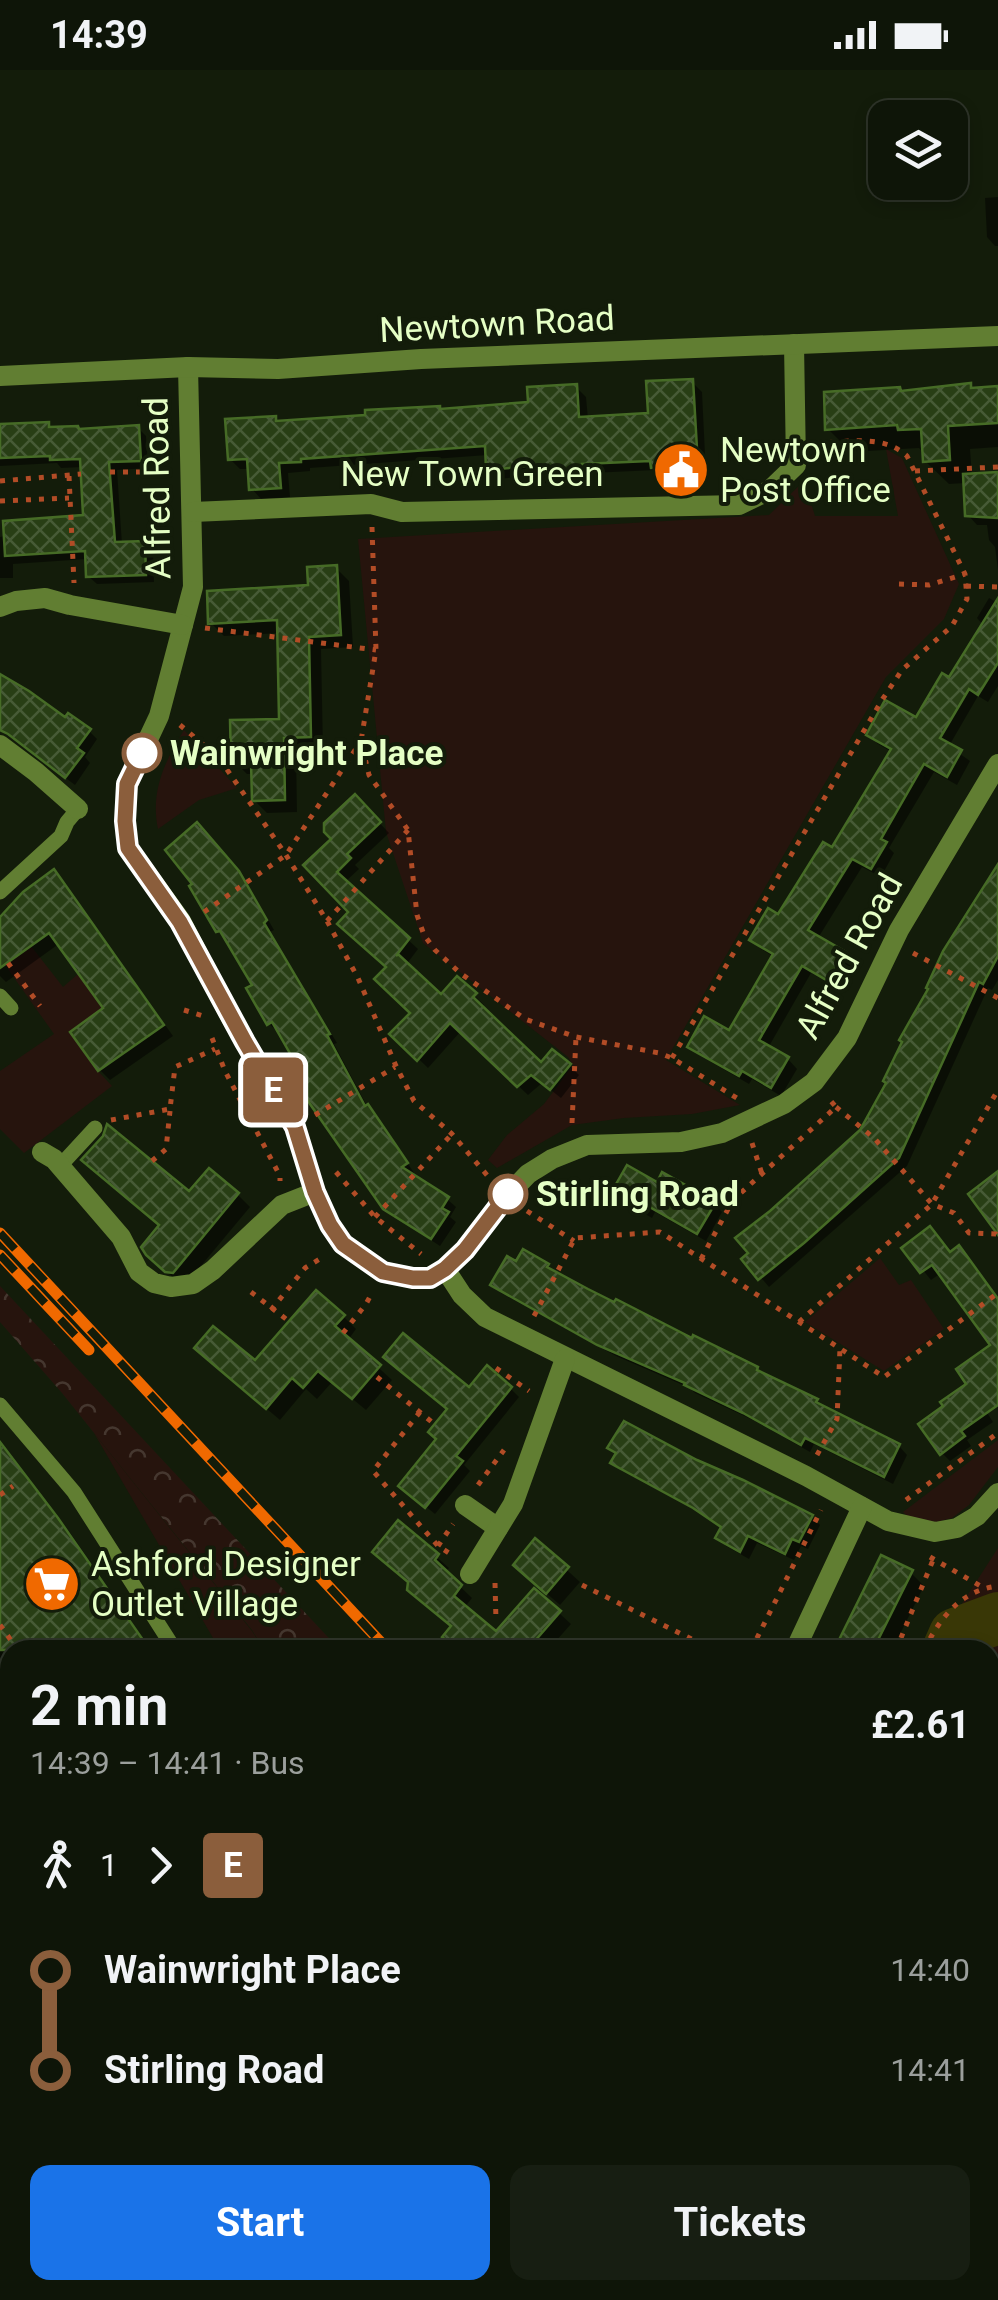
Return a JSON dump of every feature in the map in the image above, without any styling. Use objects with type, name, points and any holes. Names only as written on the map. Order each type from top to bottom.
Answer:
[{"type":"street","name":"Newtown Road","points":[[0,376],[278,368],[998,336]]},
{"type":"street","name":"New Town Green","points":[[193,512],[372,504],[402,512],[739,505],[770,490],[796,465],[794,344]]},
{"type":"street","name":"Alfred Road","points":[[188,368],[193,586],[160,716],[127,784],[128,848],[180,922],[295,1127],[315,1192],[330,1225],[343,1244],[383,1272],[430,1278],[445,1269],[528,1174],[552,1159],[587,1145],[681,1142],[722,1133],[784,1104],[814,1082],[847,1038],[893,942],[998,764]]},
{"type":"street","points":[[0,607],[45,598],[183,625]]},
{"type":"street","points":[[0,745],[78,810]]},
{"type":"street","points":[[42,1152],[60,1166],[121,1238],[138,1272],[171,1287],[193,1284],[214,1270],[282,1205],[315,1192]]},
{"type":"street","points":[[445,1269],[462,1295],[485,1317],[888,1520],[935,1532],[957,1528],[977,1516],[998,1494]]},
{"type":"street","points":[[471,1572],[512,1504],[565,1359]]},
{"type":"street","points":[[466,1505],[498,1528]]},
{"type":"street","points":[[800,1640],[862,1507]]},
{"type":"lane","points":[[0,892],[61,836],[78,810]]},
{"type":"lane","points":[[60,1166],[96,1128]]},
{"type":"lane","points":[[0,1405],[74,1492],[169,1640]]},
{"type":"path","points":[[672,1058],[882,700],[902,670],[952,626],[967,598],[965,574],[907,456],[897,447],[878,441],[796,444]]},
{"type":"path","points":[[915,472],[998,467]]},
{"type":"path","points":[[110,472],[191,472]]},
{"type":"path","points":[[0,481],[81,474]]},
{"type":"path","points":[[69,476],[75,579],[70,605]]},
{"type":"path","points":[[0,502],[69,498]]},
{"type":"path","points":[[372,504],[376,650],[362,741],[369,774],[408,830],[417,915],[424,936],[460,973],[525,1019],[576,1036],[660,1053],[763,1114]]},
{"type":"path","points":[[899,584],[928,585],[965,574]]},
{"type":"path","points":[[966,586],[998,587]]},
{"type":"path","points":[[183,625],[376,650]]},
{"type":"path","points":[[160,716],[176,722],[220,758],[286,855],[358,978],[414,1101],[452,1134],[506,1197],[574,1241]]},
{"type":"path","points":[[198,917],[286,855],[362,741]]},
{"type":"path","points":[[327,921],[408,830]]},
{"type":"path","points":[[893,942],[998,998]]},
{"type":"path","points":[[8,963],[40,1006]]},
{"type":"path","points":[[211,1030],[215,1049],[280,1176],[282,1205]]},
{"type":"path","points":[[571,1151],[576,1036]]},
{"type":"path","points":[[152,1162],[166,1149],[175,1067],[215,1049]]},
{"type":"path","points":[[295,1127],[396,1066]]},
{"type":"path","points":[[814,1082],[836,1107],[874,1138],[932,1204],[954,1213],[969,1233],[997,1234]]},
{"type":"path","points":[[799,1322],[932,1204],[998,1090]]},
{"type":"path","points":[[701,1259],[733,1200],[836,1107]]},
{"type":"path","points":[[96,1128],[105,1122],[170,1109]]},
{"type":"path","points":[[445,1269],[375,1217],[452,1134]]},
{"type":"path","points":[[523,1336],[576,1238],[660,1232],[884,1377],[998,1293]]},
{"type":"path","points":[[272,1310],[304,1268],[343,1244]]},
{"type":"path","points":[[343,1333],[366,1304],[383,1272]]},
{"type":"path","points":[[251,1292],[286,1320]]},
{"type":"path","points":[[806,1476],[837,1419],[840,1348]]},
{"type":"path","points":[[496,1368],[536,1396]]},
{"type":"path","points":[[377,1377],[433,1422]]},
{"type":"path","points":[[420,1412],[373,1470],[438,1546],[471,1572]]},
{"type":"path","points":[[888,1520],[898,1505],[998,1432]]},
{"type":"path","points":[[438,1546],[486,1472],[514,1438]]},
{"type":"path","points":[[0,1496],[12,1486]]},
{"type":"path","points":[[756,1640],[829,1489]]},
{"type":"path","points":[[913,1528],[916,1550],[984,1588]]},
{"type":"path","points":[[900,1640],[933,1559]]},
{"type":"path","points":[[582,1585],[694,1640]]},
{"type":"path","points":[[929,1640],[967,1594],[998,1586]]},
{"type":"green space","points":[[886,449],[902,458],[959,584],[944,619],[886,677],[666,1060],[740,1105],[692,1114],[572,1125],[497,1168],[488,1160],[507,1135],[544,1104],[573,1065],[568,1057],[423,943],[386,832],[358,539],[769,515],[804,481],[815,516],[898,516]]},
{"type":"green space","points":[[184,730],[237,788],[199,800],[158,829],[156,802],[161,777]]},
{"type":"green space","points":[[31,946],[63,987],[78,974],[103,1008],[70,1032],[112,1086],[24,1153],[0,1129],[0,1071],[54,1034],[5,965]]},
{"type":"green space","points":[[880,1258],[899,1285],[911,1280],[944,1329],[884,1371],[805,1322]]},
{"type":"green space","points":[[0,1286],[331,1640],[258,1640],[62,1393],[0,1322]]},
{"type":"green space","points":[[94,1433],[258,1640],[214,1640]]},
{"type":"green space","points":[[998,1440],[998,1467],[969,1505],[952,1518],[936,1522],[910,1519],[903,1512]]},
{"type":"green space","points":[[998,1548],[998,1640],[938,1640]]},
{"type":"building","points":[[693,379],[698,466],[651,468],[650,461],[582,464],[582,471],[533,474],[532,466],[486,470],[485,446],[279,463],[281,488],[249,490],[247,459],[228,460],[225,419],[276,416],[276,421],[365,415],[365,410],[528,402],[527,387],[577,384],[579,417],[648,413],[646,381]]},
{"type":"building","points":[[971,383],[971,388],[998,386],[998,423],[948,426],[950,460],[923,462],[921,429],[898,430],[897,425],[825,430],[824,392],[900,387],[901,391]]},
{"type":"building","points":[[49,422],[49,427],[79,429],[139,425],[141,461],[109,462],[115,542],[145,541],[146,575],[86,577],[85,551],[5,556],[3,521],[83,515],[80,459],[0,458],[0,424]]},
{"type":"building","points":[[998,472],[998,518],[965,516],[963,474]]},
{"type":"building","points":[[337,565],[341,635],[309,637],[311,737],[284,738],[285,800],[252,801],[251,762],[231,762],[230,720],[279,719],[277,620],[208,624],[207,591],[308,585],[307,567]]},
{"type":"building","points":[[998,598],[998,663],[978,695],[969,689],[940,738],[962,750],[947,777],[924,764],[881,839],[887,842],[871,869],[852,859],[808,930],[846,952],[828,981],[802,966],[759,1040],[789,1057],[771,1088],[742,1071],[739,1076],[687,1047],[704,1016],[729,1030],[773,954],[749,940],[768,908],[778,914],[823,842],[832,847],[891,749],[866,735],[885,700],[916,717],[942,673],[949,677]]},
{"type":"building","points":[[0,674],[65,717],[68,713],[91,729],[77,748],[84,753],[65,778],[0,730]]},
{"type":"building","points":[[355,794],[381,822],[347,854],[351,858],[337,872],[410,938],[396,956],[441,994],[457,976],[477,993],[473,997],[541,1062],[552,1049],[571,1064],[550,1090],[531,1075],[517,1087],[450,1023],[417,1061],[389,1034],[410,1013],[374,979],[386,967],[337,924],[348,912],[303,865],[331,839],[324,832],[324,823]]},
{"type":"building","points":[[197,822],[239,871],[267,920],[264,923],[330,1034],[327,1035],[365,1106],[368,1104],[408,1163],[402,1167],[449,1197],[442,1208],[449,1212],[431,1239],[383,1209],[310,1104],[298,1082],[304,1078],[272,1022],[267,1025],[246,988],[252,985],[220,931],[216,932],[189,886],[192,884],[165,850]]},
{"type":"building","points":[[998,864],[998,956],[983,984],[979,982],[899,1158],[758,1280],[741,1259],[748,1253],[735,1238],[860,1130],[886,1083],[883,1081],[902,1042],[899,1040],[928,989],[943,951]]},
{"type":"building","points":[[54,869],[164,1025],[98,1071],[70,1032],[103,1008],[49,933],[0,968],[0,917],[23,892]]},
{"type":"building","points":[[107,1124],[189,1191],[209,1168],[239,1193],[173,1273],[165,1272],[141,1247],[159,1225],[81,1160],[103,1136]]},
{"type":"building","points":[[627,1165],[657,1182],[662,1172],[716,1202],[697,1234],[646,1205],[643,1211],[611,1193]]},
{"type":"building","points":[[998,1171],[998,1235],[968,1194]]},
{"type":"building","points":[[930,1226],[950,1252],[959,1245],[998,1299],[998,1405],[961,1431],[965,1436],[940,1455],[918,1424],[966,1384],[956,1369],[990,1345],[932,1265],[920,1273],[901,1248]]},
{"type":"building","points":[[523,1249],[588,1289],[758,1367],[757,1370],[818,1399],[816,1402],[900,1444],[884,1477],[805,1438],[801,1445],[685,1383],[597,1345],[490,1285],[507,1256],[516,1261]]},
{"type":"building","points":[[316,1290],[345,1315],[335,1326],[381,1365],[352,1399],[318,1371],[303,1388],[292,1378],[266,1409],[194,1348],[213,1326],[255,1360]]},
{"type":"building","points":[[403,1333],[469,1387],[487,1365],[512,1387],[456,1456],[463,1461],[425,1508],[398,1486],[436,1439],[428,1432],[447,1409],[383,1357]]},
{"type":"building","points":[[624,1421],[813,1515],[799,1542],[792,1539],[785,1554],[748,1536],[740,1552],[715,1538],[721,1527],[610,1463],[616,1453],[607,1448]]},
{"type":"building","name":"Ashford Designer Outlet Village","points":[[0,1442],[143,1640],[0,1640]]},
{"type":"building","points":[[398,1520],[439,1554],[435,1560],[462,1585],[454,1596],[496,1631],[534,1588],[561,1611],[536,1640],[446,1640],[442,1637],[451,1626],[407,1590],[408,1582],[372,1552]]},
{"type":"building","points":[[535,1538],[569,1567],[546,1594],[513,1565]]},
{"type":"building","points":[[881,1555],[913,1570],[878,1640],[839,1640]]},
{"type":"waterway","points":[[952,1640],[955,1634],[998,1618]]},
{"type":"railway","points":[[0,1233],[379,1640]]},
{"type":"railway","points":[[0,1255],[89,1350]]},
{"type":"bus line","name":"E","points":[[142,753],[127,784],[128,848],[180,922],[295,1127],[315,1192],[343,1244],[383,1272],[430,1278],[465,1250],[508,1194]]},
{"type":"place","name":"Newtown Post Office","points":[[681,470]]},
{"type":"place","name":"Wainwright Place","points":[[142,753]]},
{"type":"place","name":"Stirling Road","points":[[508,1194]]},
{"type":"place","name":"Ashford Designer Outlet Village","points":[[52,1584]]}]
